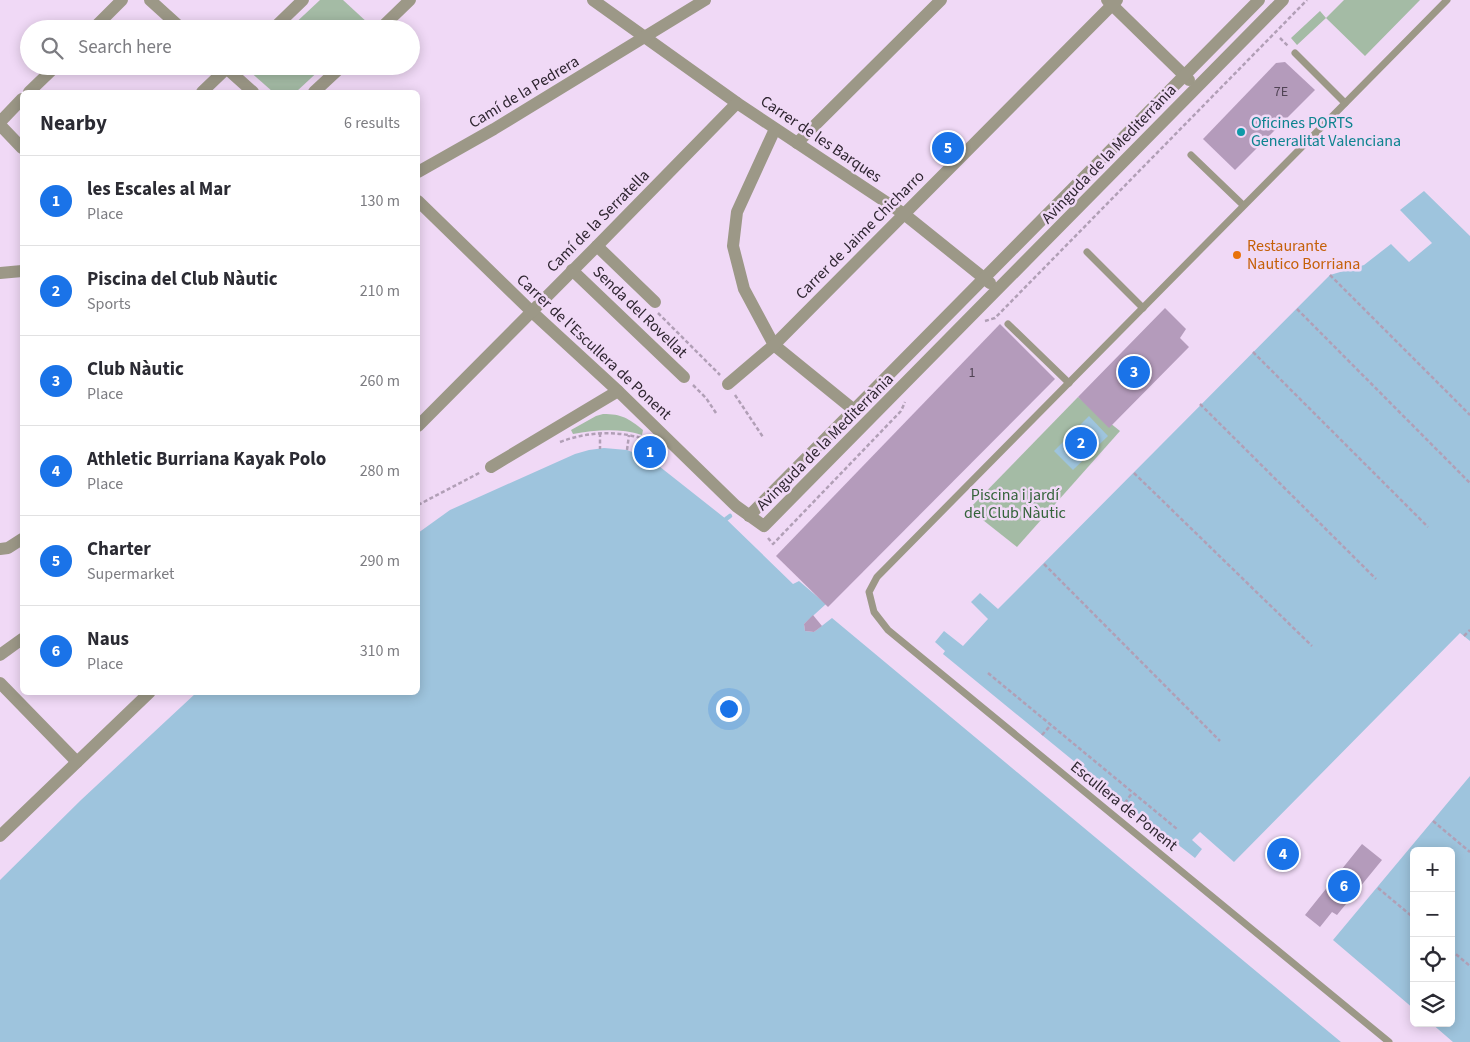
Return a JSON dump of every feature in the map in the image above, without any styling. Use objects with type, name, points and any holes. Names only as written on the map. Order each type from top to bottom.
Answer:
[{"type":"street","points":[[102,20],[122,0]]},
{"type":"street","points":[[150,0],[172,20]]},
{"type":"street","points":[[282,20],[303,0]]},
{"type":"street","points":[[389,20],[410,0]]},
{"type":"street","name":"Carrer de les Barques","points":[[593,0],[737,103],[904,214],[998,290]]},
{"type":"street","name":"Camí de la Pedrera","points":[[420,171],[646,38],[705,0]]},
{"type":"street","points":[[798,143],[941,0]]},
{"type":"street","name":"Avinguda de la Mediterrània","points":[[1259,0],[749,516],[764,526],[1283,0]]},
{"type":"street","points":[[1112,2],[1197,88]]},
{"type":"street","name":"Carrer de Jaime Chicharro","points":[[728,384],[774,345],[1112,2]]},
{"type":"street","points":[[31,90],[47,75]]},
{"type":"street","points":[[204,90],[219,75]]},
{"type":"street","points":[[235,75],[251,90]]},
{"type":"street","points":[[316,90],[332,75]]},
{"type":"street","points":[[20,101],[0,124],[20,146]]},
{"type":"street","name":"Camí de la Serratella","points":[[420,424],[598,246],[737,103]]},
{"type":"street","points":[[775,128],[737,212],[733,246],[744,289],[774,345],[854,410]]},
{"type":"street","name":"Carrer de l'Escullera de Ponent","points":[[420,203],[736,506],[749,516]]},
{"type":"street","points":[[598,246],[655,302]]},
{"type":"street","name":"Senda del Rovellat","points":[[572,270],[684,377]]},
{"type":"street","points":[[0,273],[20,271]]},
{"type":"street","points":[[491,467],[618,391]]},
{"type":"street","points":[[0,549],[8,548],[20,540]]},
{"type":"street","points":[[0,655],[20,640]]},
{"type":"street","points":[[0,683],[77,762]]},
{"type":"street","points":[[0,836],[147,695]]},
{"type":"lane","points":[[1008,324],[1069,383],[1446,0]]},
{"type":"lane","points":[[1295,53],[1345,103]]},
{"type":"lane","points":[[1191,155],[1243,205]]},
{"type":"lane","points":[[1087,252],[1143,308]]},
{"type":"lane","name":"Escullera de Ponent","points":[[1069,383],[877,577],[870,592],[874,612],[888,630],[1389,1042]]},
{"type":"path","points":[[980,323],[995,318],[1307,0]]},
{"type":"path","points":[[1330,276],[1470,415]]},
{"type":"path","points":[[655,302],[652,306],[728,384],[763,437]]},
{"type":"path","points":[[1297,309],[1470,483]]},
{"type":"path","points":[[1253,352],[1428,528]]},
{"type":"path","points":[[684,377],[706,398],[716,414]]},
{"type":"path","points":[[764,535],[773,544],[901,410],[908,396]]},
{"type":"path","points":[[1200,404],[1376,579]]},
{"type":"path","points":[[600,433],[600,448]]},
{"type":"path","points":[[556,444],[573,437],[600,433],[629,435],[661,448]]},
{"type":"path","points":[[627,450],[629,435]]},
{"type":"path","points":[[650,459],[657,445]]},
{"type":"path","points":[[420,504],[491,467]]},
{"type":"path","points":[[1134,473],[1312,646]]},
{"type":"path","points":[[1044,564],[1220,741]]},
{"type":"path","points":[[1464,636],[1470,630]]},
{"type":"path","points":[[988,673],[1132,794],[1177,829]]},
{"type":"path","points":[[1042,735],[1050,726]]},
{"type":"path","points":[[1125,803],[1132,794]]},
{"type":"path","points":[[1433,821],[1470,852]]},
{"type":"path","points":[[1378,888],[1410,915]]},
{"type":"path","points":[[1455,953],[1470,966]]},
{"type":"green space","points":[[320,0],[343,0],[365,20],[299,20]]},
{"type":"green space","points":[[1344,0],[1420,0],[1365,56],[1326,18]]},
{"type":"green space","points":[[1320,11],[1326,18],[1297,45],[1291,38]]},
{"type":"green space","points":[[254,75],[314,75],[298,90],[271,90]]},
{"type":"green space","name":"Piscina i jardí del Club Nàutic","points":[[1078,397],[1120,431],[1017,547],[969,509]]},
{"type":"green space","points":[[603,414],[620,416],[629,420],[643,430],[642,435],[608,430],[573,434],[571,430]]},
{"type":"water","points":[[1424,191],[1470,236],[1470,641],[1460,633],[1234,862],[1200,832],[1192,840],[1202,849],[1195,858],[943,654],[945,651],[935,642],[944,631],[963,646],[988,619],[971,602],[980,593],[998,609],[1330,275],[1364,265],[1391,244],[1409,262],[1432,243],[1400,210]]},
{"type":"water","points":[[1089,416],[1108,436],[1073,470],[1054,451]]},
{"type":"water","points":[[604,448],[627,450],[650,459],[726,519],[793,584],[799,581],[826,604],[804,624],[805,631],[814,632],[832,618],[1341,1042],[0,1042],[0,880],[81,800],[194,695],[420,695],[420,532],[450,510],[575,454]]},
{"type":"water","points":[[1470,776],[1470,1042],[1453,1042],[1436,1027],[1455,1027],[1455,847],[1411,847]]},
{"type":"water","points":[[1410,848],[1410,1006],[1333,940]]},
{"type":"building","points":[[1285,62],[1315,90],[1235,170],[1203,139],[1276,63]]},
{"type":"building","points":[[1165,308],[1186,329],[1180,338],[1189,347],[1109,428],[1078,397]]},
{"type":"building","points":[[1000,324],[1055,379],[828,607],[776,556]]},
{"type":"building","points":[[813,615],[822,626],[814,632],[805,631],[804,624]]},
{"type":"building","points":[[1285,839],[1298,852],[1281,869],[1268,856]]},
{"type":"building","points":[[1362,844],[1382,860],[1337,915],[1332,912],[1320,927],[1305,915]]},
{"type":"waterway","points":[[726,519],[730,516]]},
{"type":"place","name":"Oficines PORTS Generalitat Valenciana","points":[[1241,132]]},
{"type":"place","name":"Charter","points":[[948,148]]},
{"type":"place","name":"Restaurante Nautico Borriana","points":[[1237,255]]},
{"type":"place","name":"Club Nàutic","points":[[1134,372]]},
{"type":"place","name":"Piscina del Club Nàutic","points":[[1081,443]]},
{"type":"place","name":"les Escales al Mar","points":[[650,452]]},
{"type":"place","name":"Athletic Burriana Kayak Polo","points":[[1283,854]]},
{"type":"place","name":"Naus","points":[[1344,886]]}]
